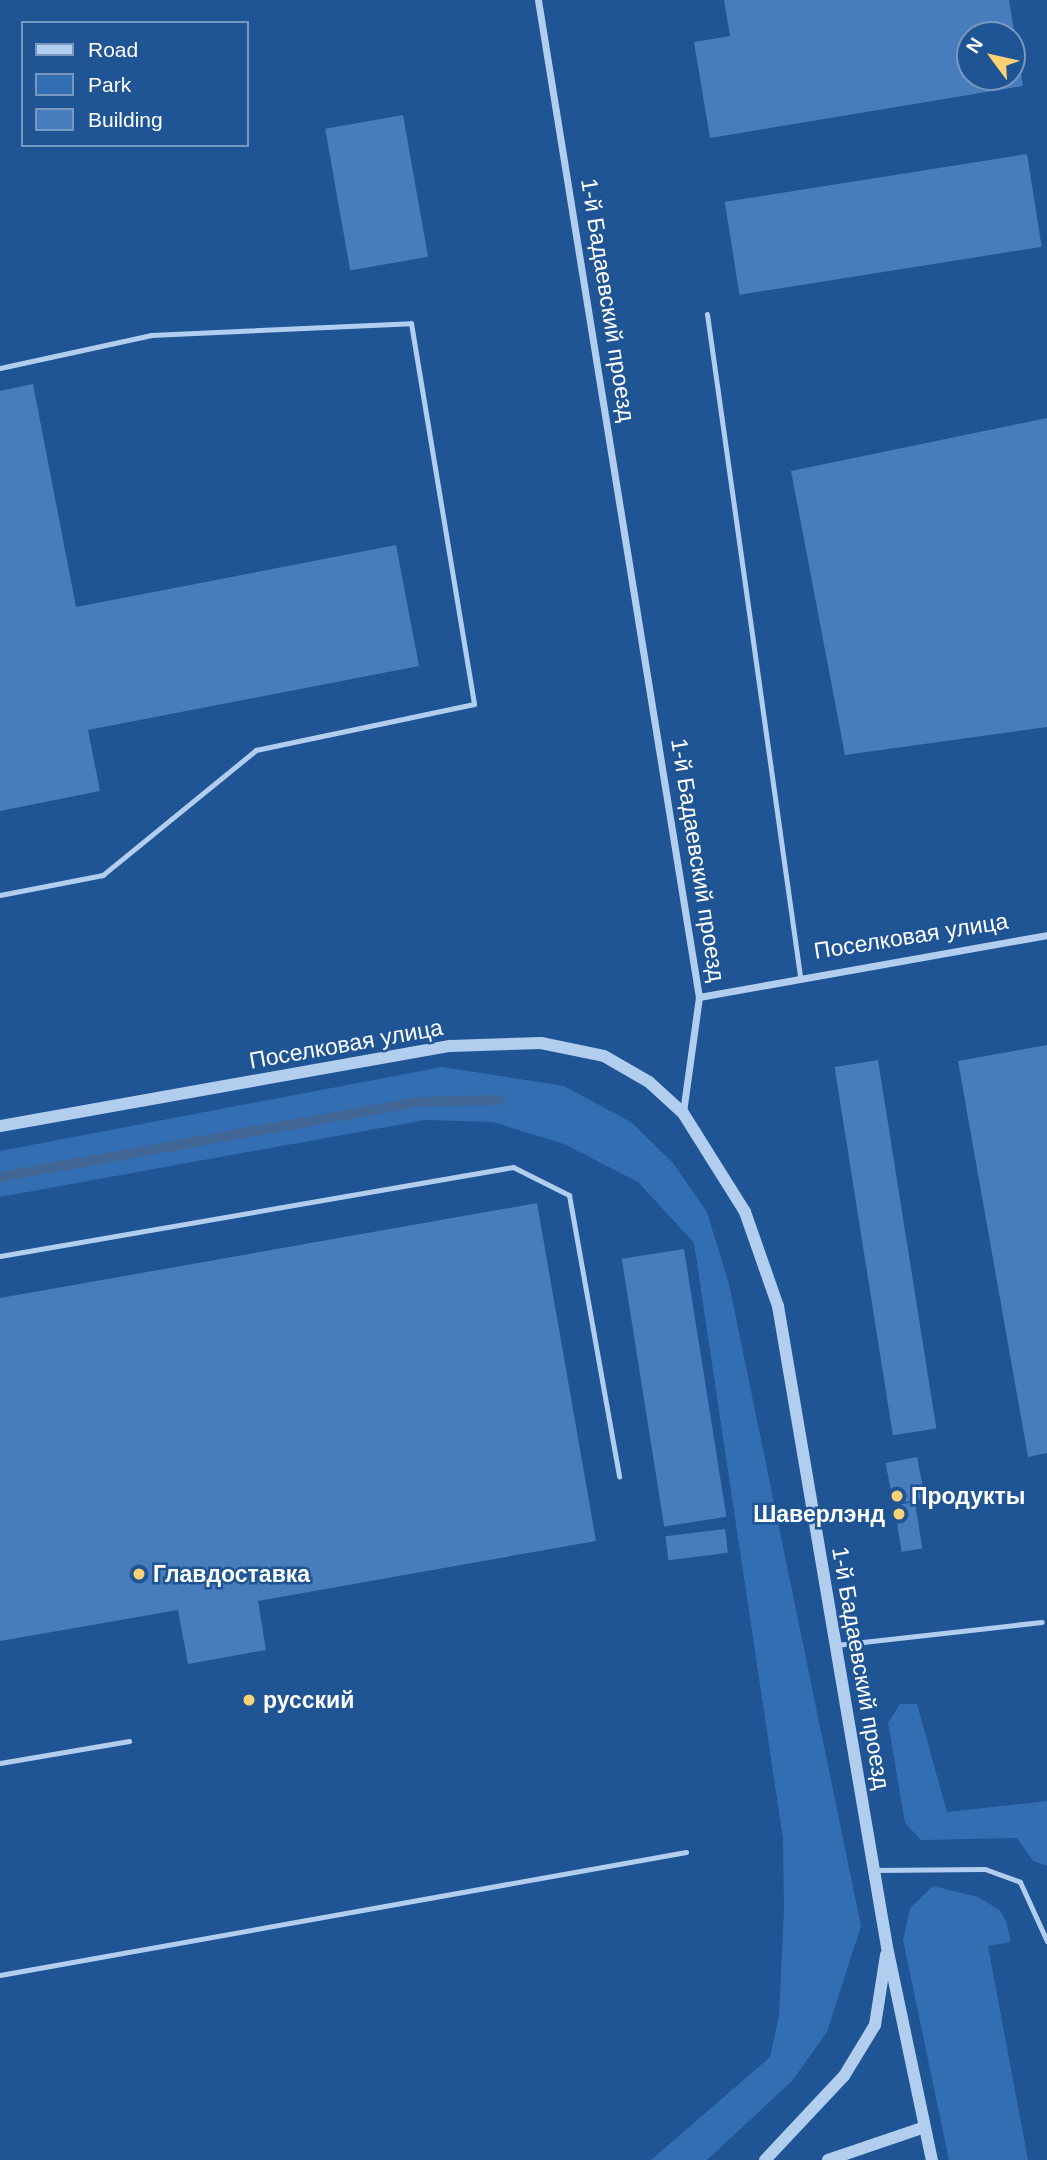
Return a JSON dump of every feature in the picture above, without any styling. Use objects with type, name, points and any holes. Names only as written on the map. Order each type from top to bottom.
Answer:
[{"type":"street","name":"1-й Бадаевский проезд","points":[[538,0],[699,997],[683,1113],[745,1212],[778,1306],[887,1947],[932,2160]]},
{"type":"street","name":"Поселковая улица","points":[[699,997],[800,976],[1047,935]]},
{"type":"street","name":"Поселковая улица","points":[[0,1126],[450,1046],[541,1043],[604,1056],[649,1082],[683,1113]]},
{"type":"street","points":[[765,2160],[844,2076],[875,2025],[887,1947]]},
{"type":"street","points":[[828,2160],[925,2127]]},
{"type":"lane","points":[[707,314],[800,976]]},
{"type":"lane","points":[[0,368],[151,335],[411,323],[474,704],[256,750],[103,876],[0,895]]},
{"type":"lane","points":[[0,1256],[513,1167],[569,1195],[619,1477]]},
{"type":"lane","points":[[836,1645],[1042,1622]]},
{"type":"lane","points":[[0,1763],[129,1741]]},
{"type":"lane","points":[[0,1975],[686,1852]]},
{"type":"lane","points":[[874,1870],[985,1869],[1020,1882],[1047,1941]]},
{"type":"green space","points":[[442,1067],[564,1086],[631,1122],[673,1163],[707,1212],[729,1284],[861,1926],[827,2032],[792,2081],[707,2160],[651,2160],[770,2057],[779,2016],[784,1909],[783,1839],[694,1243],[638,1182],[564,1144],[493,1122],[425,1120],[0,1197],[0,1151]]},
{"type":"green space","points":[[900,1704],[917,1704],[947,1812],[1047,1801],[1047,1866],[1033,1861],[1017,1838],[921,1840],[905,1823],[888,1723]]},
{"type":"green space","points":[[933,1886],[978,1897],[1000,1910],[1006,1921],[1011,1942],[988,1946],[1028,2160],[949,2160],[903,1940],[910,1908]]},
{"type":"building","points":[[724,0],[1009,0],[1012,21],[956,21],[956,91],[993,91],[710,138],[694,42],[730,36]]},
{"type":"building","points":[[403,115],[428,257],[350,271],[325,129]]},
{"type":"building","points":[[1027,154],[1042,247],[739,295],[725,202]]},
{"type":"building","points":[[33,384],[76,607],[396,545],[419,666],[88,730],[100,791],[0,811],[0,391]]},
{"type":"building","points":[[1047,418],[1047,727],[845,755],[791,471]]},
{"type":"building","points":[[1047,1045],[1047,1453],[1028,1457],[958,1061]]},
{"type":"building","points":[[878,1060],[936,1428],[893,1435],[835,1067]]},
{"type":"building","points":[[537,1203],[596,1541],[258,1601],[266,1650],[188,1664],[178,1610],[0,1641],[0,1298]]},
{"type":"building","points":[[684,1249],[726,1517],[664,1527],[622,1259]]},
{"type":"building","points":[[917,1457],[925,1498],[894,1504],[886,1463]]},
{"type":"building","points":[[915,1502],[922,1548],[902,1552],[894,1505]]},
{"type":"building","points":[[725,1529],[728,1553],[668,1560],[665,1536]]},
{"type":"waterway","points":[[0,1177],[416,1102],[500,1100]]},
{"type":"place","name":"Продукты","points":[[897,1496]]},
{"type":"place","name":"Шаверлэнд","points":[[899,1514]]},
{"type":"place","name":"Главдоставка","points":[[139,1574]]},
{"type":"place","name":"русский","points":[[249,1700]]}]
